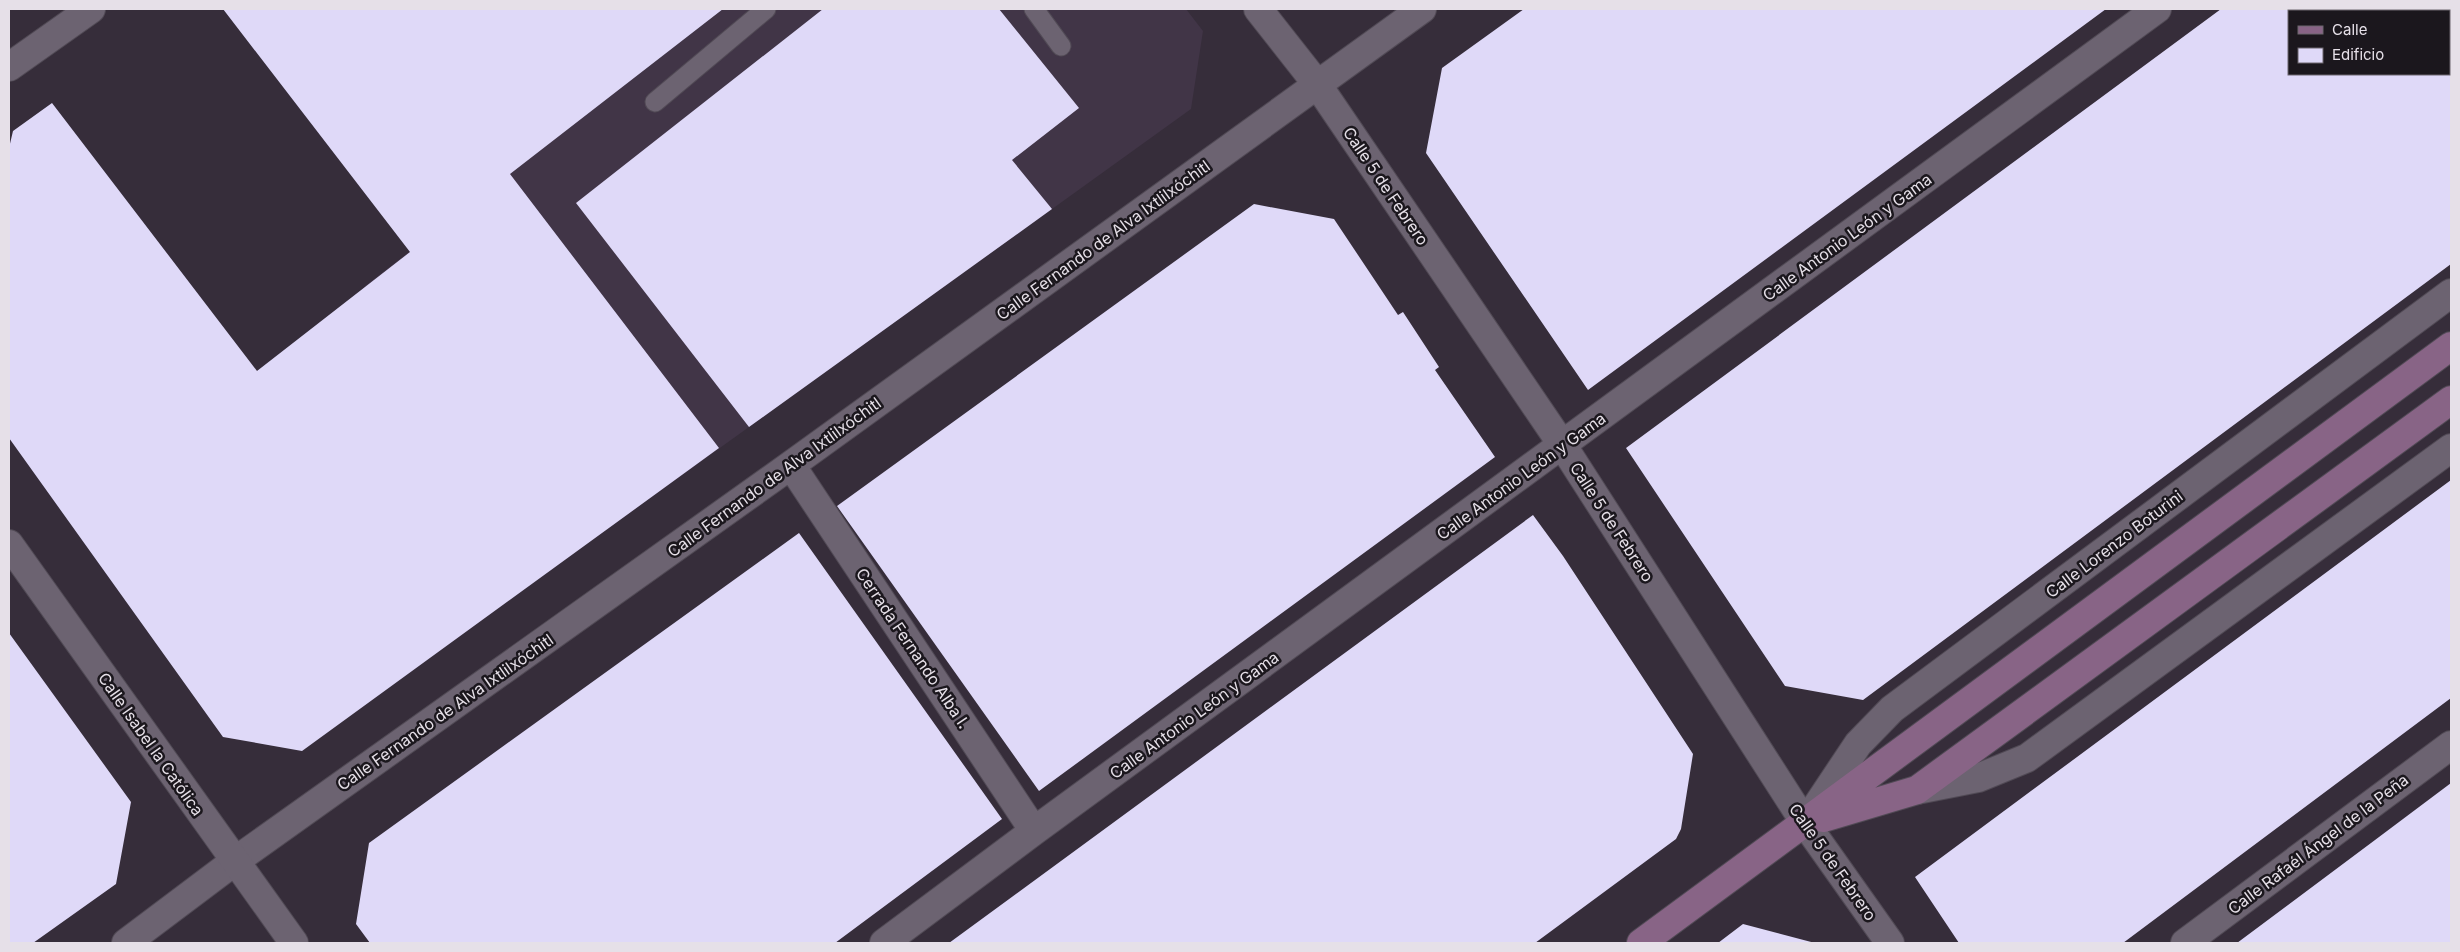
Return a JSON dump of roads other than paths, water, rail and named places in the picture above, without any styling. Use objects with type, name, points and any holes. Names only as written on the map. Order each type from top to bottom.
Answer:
[{"type":"main road","name":"Calle Lorenzo Boturini","points":[[1641,943],[2451,346]]},
{"type":"main road","name":"Calle Lorenzo Boturini","points":[[1805,823],[1917,790],[2451,400]]},
{"type":"street","points":[[9,68],[91,9]]},
{"type":"street","name":"Calle 5 de Febrero","points":[[1258,9],[1317,84],[1563,446],[1805,823],[1890,943]]},
{"type":"street","name":"Calle Fernando de Alva Ixtlilxóchitl","points":[[126,943],[235,861],[791,465],[1422,9]]},
{"type":"street","name":"Calle Antonio León y Gama","points":[[884,943],[1034,831],[1563,446],[2157,9]]},
{"type":"street","name":"Calle Lorenzo Boturini","points":[[1805,823],[1858,744],[1892,709],[2451,293]]},
{"type":"street","name":"Calle Lorenzo Boturini","points":[[1917,790],[1978,778],[2027,758],[2451,448]]},
{"type":"street","name":"Cerrada Fernando Alba I.","points":[[791,465],[1034,831]]},
{"type":"street","name":"Calle Isabel la Católica","points":[[10,550],[294,943]]},
{"type":"street","name":"Calle Rafaél Ángel de la Peña","points":[[2185,943],[2451,746]]},
{"type":"lane","points":[[655,102],[766,9]]},
{"type":"lane","points":[[1034,9],[1061,46]]}]
